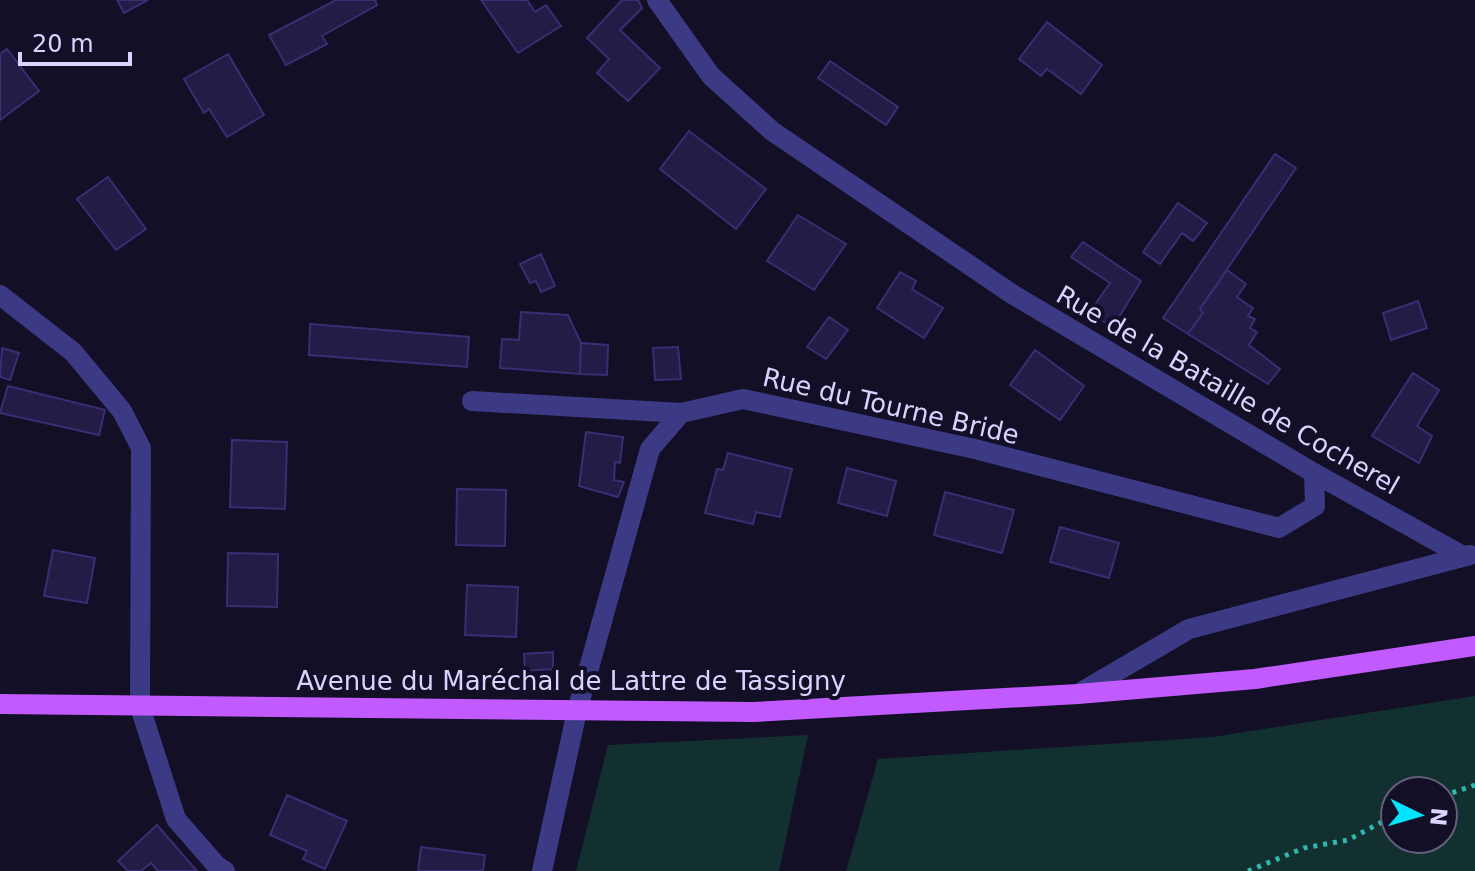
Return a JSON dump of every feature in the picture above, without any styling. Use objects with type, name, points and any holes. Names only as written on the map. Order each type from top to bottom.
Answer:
[{"type":"main road","name":"Avenue du Maréchal de Lattre de Tassigny","points":[[0,704],[754,712],[1078,694],[1255,679],[1475,646]]},
{"type":"street","name":"Rue de la Bataille de Cocherel","points":[[657,0],[711,76],[772,131],[1012,294],[1314,473],[1469,555]]},
{"type":"street","points":[[0,295],[73,352],[122,411],[141,448],[140,707],[176,819],[225,871]]},
{"type":"street","name":"Rue du Tourne Bride","points":[[681,413],[743,399],[975,449],[1279,528],[1315,506],[1314,473]]},
{"type":"street","points":[[472,401],[681,413]]},
{"type":"street","points":[[542,871],[577,711],[650,449],[681,413]]},
{"type":"street","name":"Rue de la Bataille de Cocherel","points":[[1078,694],[1189,629],[1469,555]]},
{"type":"path","points":[[1248,871],[1304,848],[1348,840],[1379,824]]},
{"type":"green space","points":[[1475,696],[1475,871],[846,871],[878,759],[1213,737]]},
{"type":"green space","points":[[808,735],[779,871],[576,871],[608,745]]},
{"type":"building","points":[[117,0],[148,0],[124,13]]},
{"type":"building","points":[[336,0],[375,0],[377,5],[322,36],[327,44],[286,65],[269,35]]},
{"type":"building","points":[[481,0],[527,0],[535,12],[546,5],[561,26],[518,53]]},
{"type":"building","points":[[622,0],[638,0],[642,8],[620,30],[660,68],[628,101],[597,73],[609,59],[587,38]]},
{"type":"building","points":[[1047,22],[1102,65],[1081,94],[1047,69],[1041,76],[1019,59]]},
{"type":"building","points":[[7,49],[39,91],[0,120],[0,54]]},
{"type":"building","points":[[228,54],[264,115],[227,137],[209,109],[204,113],[184,79]]},
{"type":"building","points":[[830,61],[898,107],[886,125],[818,78]]},
{"type":"building","points":[[689,131],[766,189],[736,229],[660,169]]},
{"type":"building","points":[[1275,154],[1296,168],[1200,309],[1203,313],[1188,334],[1163,318]]},
{"type":"building","points":[[108,177],[146,229],[116,250],[77,199]]},
{"type":"building","points":[[1178,203],[1207,223],[1193,241],[1182,233],[1160,264],[1143,252]]},
{"type":"building","points":[[798,215],[846,244],[814,290],[767,261]]},
{"type":"building","points":[[1083,242],[1141,281],[1113,327],[1089,313],[1110,283],[1071,257]]},
{"type":"building","points":[[541,254],[555,286],[541,292],[536,281],[530,283],[520,264]]},
{"type":"building","points":[[1227,270],[1246,284],[1237,297],[1253,308],[1248,316],[1255,319],[1250,328],[1257,332],[1249,345],[1280,369],[1268,384],[1188,334],[1203,313],[1200,309]]},
{"type":"building","points":[[900,272],[916,281],[912,289],[943,308],[924,338],[877,308]]},
{"type":"building","points":[[1418,301],[1427,328],[1391,340],[1383,313]]},
{"type":"building","points":[[521,312],[568,315],[581,343],[580,374],[500,368],[502,339],[519,340]]},
{"type":"building","points":[[829,317],[848,330],[826,359],[807,347]]},
{"type":"building","points":[[310,324],[469,337],[467,367],[309,355]]},
{"type":"building","points":[[581,343],[608,345],[607,375],[580,374]]},
{"type":"building","points":[[678,347],[681,379],[655,380],[653,348]]},
{"type":"building","points":[[2,348],[19,353],[10,380],[0,377]]},
{"type":"building","points":[[1035,350],[1084,386],[1060,420],[1010,385]]},
{"type":"building","points":[[1413,373],[1439,390],[1417,426],[1432,436],[1419,463],[1372,436]]},
{"type":"building","points":[[8,386],[105,410],[99,435],[0,413]]},
{"type":"building","points":[[586,432],[623,437],[620,463],[615,462],[614,480],[624,482],[618,497],[579,486]]},
{"type":"building","points":[[232,440],[287,442],[285,509],[230,507]]},
{"type":"building","points":[[728,453],[792,469],[780,517],[756,512],[753,524],[705,513],[717,469],[723,470]]},
{"type":"building","points":[[847,468],[896,481],[887,516],[838,503]]},
{"type":"building","points":[[457,489],[506,490],[505,546],[456,545]]},
{"type":"building","points":[[945,492],[1014,510],[1002,553],[934,535]]},
{"type":"building","points":[[1060,527],[1119,543],[1109,578],[1050,562]]},
{"type":"building","points":[[53,550],[95,558],[87,603],[44,596]]},
{"type":"building","points":[[228,553],[278,554],[277,607],[227,606]]},
{"type":"building","points":[[467,585],[518,587],[516,637],[465,635]]},
{"type":"building","points":[[553,652],[553,669],[525,671],[524,654]]},
{"type":"building","points":[[287,795],[347,821],[325,869],[303,859],[307,851],[270,835]]},
{"type":"building","points":[[157,825],[197,871],[158,871],[151,863],[141,871],[128,871],[118,861]]},
{"type":"building","points":[[421,847],[485,855],[483,871],[418,871]]}]
